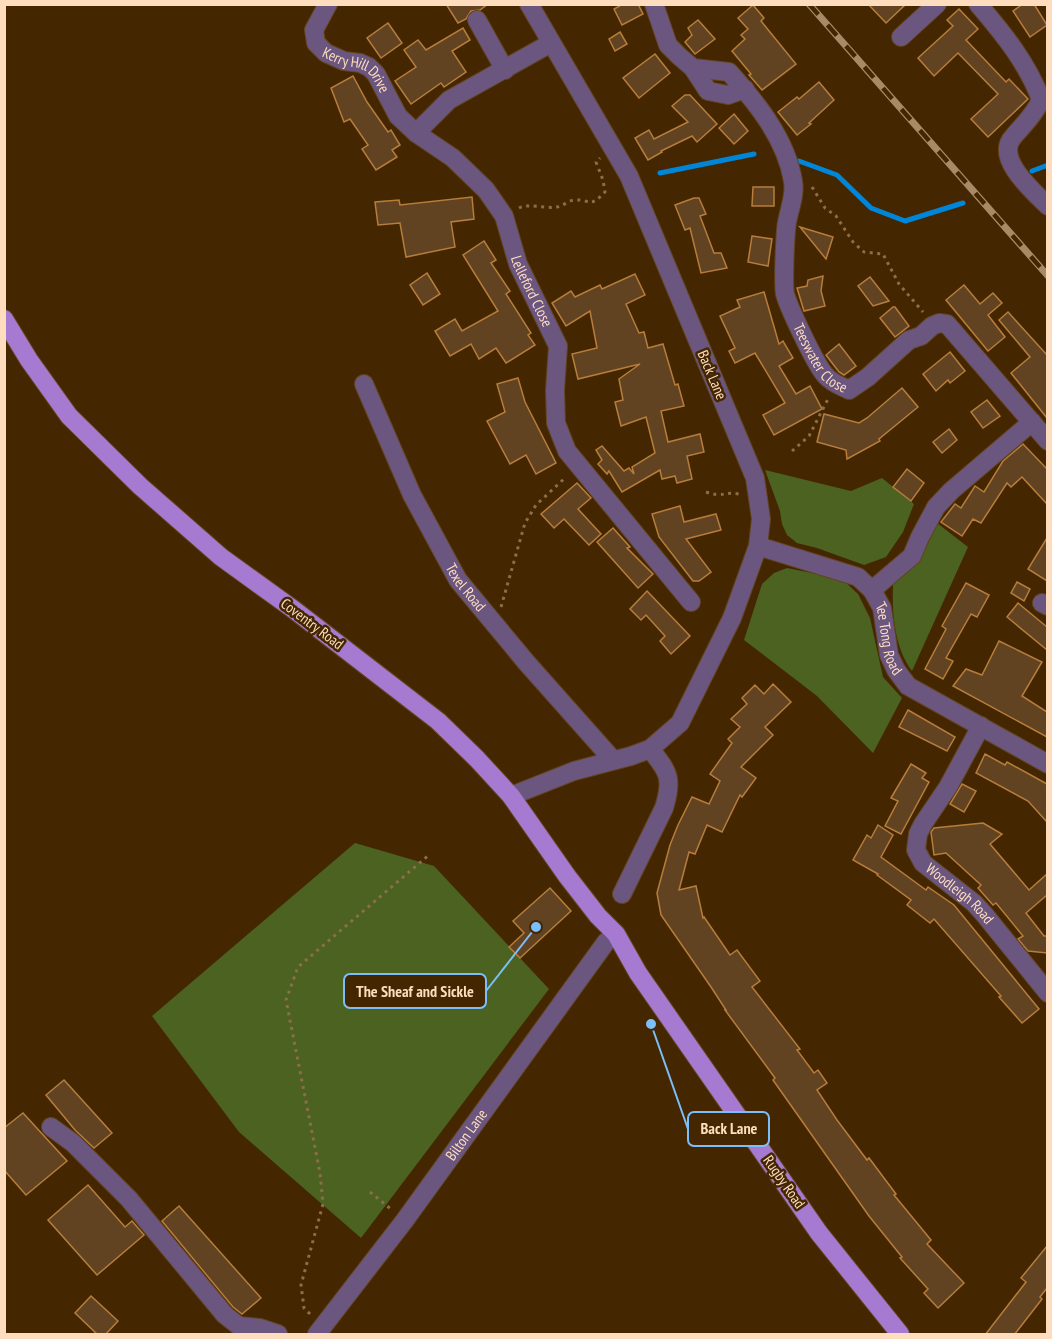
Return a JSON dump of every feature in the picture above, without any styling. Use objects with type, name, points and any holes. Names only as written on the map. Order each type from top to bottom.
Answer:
[{"type":"main road","name":"Coventry Road","points":[[4,319],[29,360],[69,416],[140,486],[221,557],[293,609],[438,722],[477,759],[511,796],[567,876],[598,916],[616,934]]},
{"type":"main road","name":"Rugby Road","points":[[616,934],[638,973],[819,1233],[900,1335]]},
{"type":"street","name":"Kerry Hill Drive","points":[[328,4],[314,30],[316,43],[326,53],[344,62],[360,63],[369,67],[376,74],[398,116],[416,133]]},
{"type":"street","name":"Back Lane","points":[[511,796],[574,771],[650,749],[680,723],[732,618],[758,546],[761,519],[755,478],[629,176],[530,4]]},
{"type":"street","name":"Teeswater Close","points":[[654,4],[668,45],[693,68],[729,72],[745,89],[778,136],[793,181],[794,194],[786,229],[785,294],[813,356],[826,376],[849,390],[868,377],[909,340],[921,336],[932,326]]},
{"type":"street","points":[[901,37],[937,4]]},
{"type":"street","points":[[984,6],[1044,99],[1029,120],[1010,139],[1008,148],[1009,158],[1016,172],[1047,206]]},
{"type":"street","points":[[477,20],[505,70]]},
{"type":"street","points":[[416,133],[449,100],[551,43]]},
{"type":"street","name":"Lelleford Close","points":[[416,133],[453,158],[486,190],[504,216],[518,264],[558,346],[555,390],[556,423],[567,451],[691,602]]},
{"type":"street","points":[[932,326],[939,323],[947,324],[954,330],[1047,441]]},
{"type":"street","name":"Texel Road","points":[[364,384],[412,495],[458,580],[613,760]]},
{"type":"street","points":[[872,590],[912,556],[936,507],[951,491],[1032,422]]},
{"type":"street","name":"Tee Tong Road","points":[[758,546],[858,577],[872,590],[882,608],[889,655],[896,670],[908,686],[1047,764]]},
{"type":"street","name":"Woodleigh Road","points":[[981,726],[948,787],[923,824],[918,834],[916,850],[923,863],[979,908],[1047,991]]},
{"type":"street","points":[[622,894],[664,808],[668,795],[666,768],[650,749]]},
{"type":"street","name":"Bilton Lane","points":[[318,1335],[405,1220],[606,942],[616,934]]},
{"type":"street","points":[[51,1127],[73,1143],[129,1199],[225,1315],[239,1326],[260,1328],[278,1335]]},
{"type":"path","points":[[504,216],[525,206],[559,207],[574,200],[590,203],[599,198],[605,192],[596,162],[605,155]]},
{"type":"path","points":[[793,181],[809,182],[825,208],[836,216],[853,242],[864,252],[883,254],[899,284],[932,326]]},
{"type":"path","points":[[792,451],[809,436],[836,384]]},
{"type":"path","points":[[496,626],[525,523],[536,505],[579,466]]},
{"type":"path","points":[[706,492],[718,496],[732,493]]},
{"type":"path","points":[[306,1311],[303,1308],[301,1285],[322,1204],[320,1173],[286,1000],[298,967],[430,854]]},
{"type":"path","points":[[370,1192],[405,1220]]},
{"type":"green space","points":[[765,470],[851,491],[882,478],[914,504],[903,532],[886,557],[864,565],[797,543],[787,535]]},
{"type":"green space","points":[[937,523],[968,547],[912,671],[901,652],[895,630],[893,584],[920,557]]},
{"type":"green space","points":[[787,568],[842,579],[858,594],[870,618],[883,677],[902,698],[873,753],[817,696],[744,640],[762,584],[774,573]]},
{"type":"green space","points":[[355,843],[434,866],[549,989],[361,1238],[239,1132],[152,1016]]},
{"type":"building","points":[[446,4],[488,4],[480,10],[471,11],[466,19],[458,23]]},
{"type":"building","points":[[623,4],[638,4],[643,14],[622,25],[614,9]]},
{"type":"building","points":[[868,4],[906,4],[886,23]]},
{"type":"building","points":[[1023,4],[1034,4],[1047,25],[1030,37],[1013,11]]},
{"type":"building","points":[[753,5],[764,18],[761,21],[796,64],[762,90],[732,51],[745,39],[741,35],[748,29],[738,18]]},
{"type":"building","points":[[959,9],[978,29],[966,40],[1006,82],[1009,79],[1028,99],[988,137],[971,119],[998,94],[958,53],[934,76],[918,58],[953,26],[947,20]]},
{"type":"building","points":[[698,20],[715,39],[695,54],[685,42],[692,35],[688,28]]},
{"type":"building","points":[[388,23],[402,43],[381,58],[367,38]]},
{"type":"building","points":[[463,28],[470,40],[452,51],[466,72],[444,87],[441,83],[411,104],[395,81],[416,67],[404,50],[418,40],[426,50]]},
{"type":"building","points":[[620,32],[627,44],[615,51],[609,39]]},
{"type":"building","points":[[655,54],[670,73],[639,98],[623,78]]},
{"type":"building","points":[[353,76],[367,102],[388,132],[391,130],[400,145],[392,150],[397,157],[376,170],[362,149],[368,145],[350,119],[344,122],[331,88]]},
{"type":"building","points":[[819,82],[834,100],[797,135],[778,112],[797,97],[799,99]]},
{"type":"building","points":[[685,95],[690,95],[717,124],[697,142],[692,136],[648,160],[635,138],[649,130],[654,139],[688,122],[672,106]]},
{"type":"building","points":[[734,114],[748,131],[734,144],[719,128]]},
{"type":"building","points":[[753,187],[774,187],[774,206],[752,206]]},
{"type":"building","points":[[472,197],[474,219],[451,222],[455,247],[406,257],[400,223],[378,225],[375,202],[399,200],[400,205]]},
{"type":"building","points":[[699,198],[706,214],[700,216],[714,253],[721,253],[727,268],[701,273],[690,228],[685,230],[675,205]]},
{"type":"building","points":[[800,227],[833,237],[826,259]]},
{"type":"building","points":[[752,236],[772,239],[768,266],[748,262]]},
{"type":"building","points":[[484,241],[496,260],[491,263],[510,291],[506,294],[531,333],[528,335],[535,345],[506,363],[496,348],[479,359],[471,344],[450,356],[435,331],[455,319],[462,331],[498,311],[463,255]]},
{"type":"building","points":[[427,273],[440,294],[423,305],[410,285]]},
{"type":"building","points":[[635,274],[645,295],[626,304],[639,333],[644,332],[648,348],[663,344],[684,406],[661,411],[668,442],[700,434],[704,452],[687,456],[692,479],[677,483],[675,476],[662,479],[660,470],[622,492],[609,471],[607,474],[598,464],[602,460],[596,450],[602,446],[624,471],[629,468],[634,474],[632,467],[655,453],[646,417],[621,426],[615,402],[623,400],[619,379],[640,364],[578,379],[572,354],[597,348],[590,311],[566,326],[552,303],[571,291],[575,297],[600,285],[602,289]]},
{"type":"building","points":[[823,276],[821,291],[825,306],[804,311],[797,288],[807,286],[808,280]]},
{"type":"building","points":[[870,277],[889,301],[873,306],[858,286]]},
{"type":"building","points":[[964,285],[980,304],[993,293],[1002,303],[988,315],[1005,337],[988,351],[946,300]]},
{"type":"building","points":[[764,292],[779,344],[783,341],[793,358],[779,366],[796,394],[810,386],[822,409],[774,435],[763,415],[785,403],[755,353],[735,363],[729,351],[735,348],[720,316],[740,307],[737,300]]},
{"type":"building","points":[[893,307],[909,326],[895,337],[880,318]]},
{"type":"building","points":[[1008,312],[1047,355],[1047,418],[1011,373],[1030,357],[999,320]]},
{"type":"building","points":[[839,344],[856,366],[844,375],[826,355]]},
{"type":"building","points":[[950,352],[965,371],[950,383],[948,380],[936,391],[923,374]]},
{"type":"building","points":[[518,378],[525,402],[556,463],[536,474],[526,455],[510,464],[487,421],[505,412],[497,384]]},
{"type":"building","points":[[902,388],[918,407],[879,439],[880,441],[847,459],[846,450],[817,442],[824,414],[859,423]]},
{"type":"building","points":[[987,400],[1000,416],[983,428],[971,412]]},
{"type":"building","points":[[949,429],[957,440],[942,453],[933,442]]},
{"type":"building","points":[[1023,444],[1047,469],[1047,504],[1022,477],[1011,487],[1007,483],[981,523],[973,519],[962,536],[941,522],[955,504],[961,508],[975,486],[984,492],[1003,461]]},
{"type":"building","points":[[907,469],[924,483],[911,501],[893,487]]},
{"type":"building","points":[[577,483],[591,498],[578,509],[601,534],[589,545],[564,519],[554,528],[541,514]]},
{"type":"building","points":[[680,506],[684,522],[716,514],[721,530],[686,539],[711,572],[699,581],[693,581],[659,537],[652,514]]},
{"type":"building","points":[[613,528],[630,547],[627,548],[653,574],[638,588],[597,542]]},
{"type":"building","points":[[1047,538],[1047,581],[1028,569]]},
{"type":"building","points":[[1017,582],[1030,589],[1024,601],[1011,593]]},
{"type":"building","points":[[966,583],[989,595],[977,617],[971,614],[946,658],[953,661],[943,679],[925,669],[946,629],[942,626]]},
{"type":"building","points":[[647,591],[690,636],[671,654],[660,641],[665,636],[646,615],[641,620],[630,609]]},
{"type":"building","points":[[1018,603],[1047,627],[1047,650],[1007,617]]},
{"type":"building","points":[[999,641],[1042,662],[1022,696],[1047,712],[1047,737],[953,686],[966,669],[982,675]]},
{"type":"building","points":[[773,684],[791,702],[765,727],[773,735],[741,767],[756,778],[742,797],[740,795],[722,832],[707,825],[695,854],[689,852],[679,890],[696,886],[703,918],[730,955],[737,950],[760,981],[752,987],[800,1049],[797,1050],[814,1073],[818,1070],[827,1083],[817,1090],[837,1120],[931,1240],[927,1244],[964,1283],[938,1308],[924,1293],[928,1289],[900,1258],[902,1257],[869,1216],[773,1080],[775,1078],[725,1010],[661,915],[657,893],[678,825],[692,797],[709,804],[720,781],[710,774],[732,743],[728,739],[740,727],[731,719],[747,704],[742,698],[755,685],[764,694]]},
{"type":"building","points":[[908,710],[955,737],[947,751],[899,727]]},
{"type":"building","points":[[985,754],[1005,765],[1007,762],[1047,784],[1047,822],[1028,801],[976,773]]},
{"type":"building","points":[[911,764],[926,773],[922,778],[929,782],[901,834],[885,826],[898,801],[891,798]]},
{"type":"building","points":[[962,784],[976,791],[964,812],[950,804]]},
{"type":"building","points":[[983,823],[1002,834],[990,844],[1029,890],[1047,874],[1047,895],[1026,913],[1044,936],[1047,936],[1047,953],[1028,951],[1018,939],[1023,936],[996,903],[993,905],[978,888],[981,885],[946,853],[934,855],[931,832],[934,828]]},
{"type":"building","points":[[878,825],[893,835],[881,857],[926,890],[928,887],[954,905],[1039,1009],[1022,1023],[934,919],[930,923],[907,905],[911,900],[878,874],[853,860],[867,835],[871,838]]},
{"type":"building","points":[[550,888],[571,911],[520,958],[509,947],[524,933],[513,921]]},
{"type":"building","points":[[64,1080],[112,1133],[94,1148],[75,1130],[46,1095]]},
{"type":"building","points":[[23,1113],[67,1161],[26,1195],[4,1170],[4,1128]]},
{"type":"building","points":[[88,1185],[125,1227],[132,1221],[144,1235],[97,1275],[48,1220]]},
{"type":"building","points":[[179,1206],[261,1298],[242,1314],[233,1307],[162,1221]]},
{"type":"building","points":[[1047,1246],[1047,1288],[1040,1297],[1042,1299],[1014,1335],[985,1335],[1026,1282],[1021,1278]]},
{"type":"building","points":[[91,1296],[118,1321],[105,1335],[98,1335],[75,1313]]},
{"type":"waterway","points":[[660,173],[754,154]]},
{"type":"waterway","points":[[799,161],[837,175],[871,208],[905,221],[963,203]]},
{"type":"waterway","points":[[1032,171],[1048,165]]},
{"type":"railway","points":[[809,4],[1048,276]]},
{"type":"place","name":"The Sheaf and Sickle","points":[[536,927]]},
{"type":"place","name":"Back Lane","points":[[651,1024]]}]
